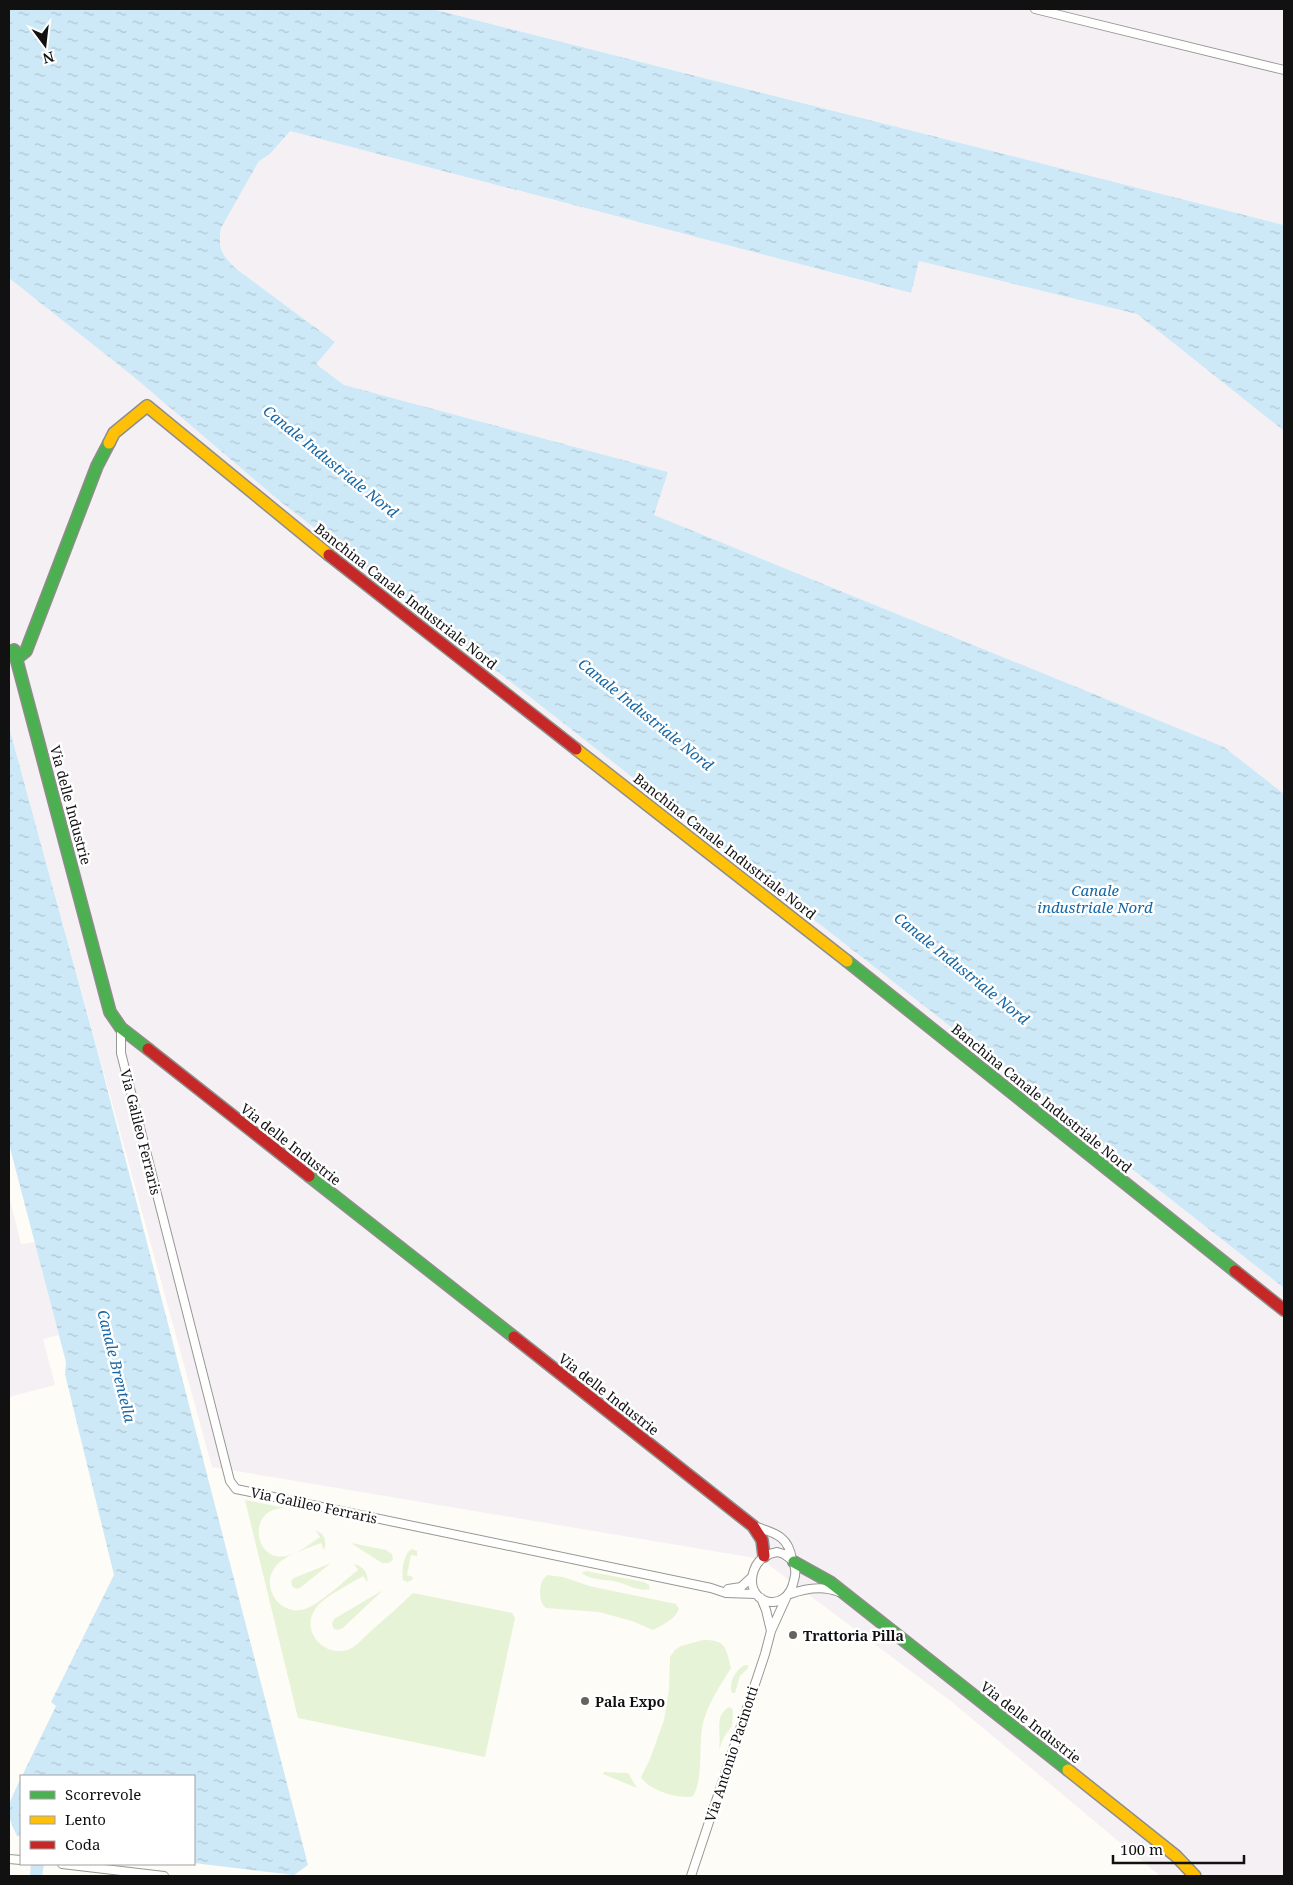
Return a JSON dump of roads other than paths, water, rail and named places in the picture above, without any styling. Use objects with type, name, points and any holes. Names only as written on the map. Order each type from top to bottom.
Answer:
[{"type":"street","points":[[1035,9],[1284,70]]},
{"type":"street","name":"Banchina Canale Industriale Nord","points":[[15,654],[26,652],[97,466],[114,434],[147,406],[275,512],[875,983],[1284,1310]]},
{"type":"street","name":"Via delle Industrie","points":[[15,654],[110,1012],[121,1028],[753,1526],[761,1536],[764,1556]]},
{"type":"street","name":"Via Galileo Ferraris","points":[[121,1028],[121,1053],[227,1472],[233,1486],[711,1588],[726,1593],[758,1596]]},
{"type":"street","name":"Via delle Industrie","points":[[753,1526],[783,1539],[789,1544],[793,1561],[823,1577],[1176,1856],[1195,1876]]},
{"type":"street","points":[[777,1552],[784,1554],[793,1561],[796,1574],[788,1596],[774,1602],[758,1596],[753,1588],[752,1577],[758,1563],[764,1556],[777,1552]]},
{"type":"street","name":"Via Galileo Ferraris","points":[[711,1588],[736,1589],[746,1584],[752,1577]]},
{"type":"street","name":"Via delle Industrie","points":[[788,1596],[806,1589],[824,1587],[844,1594]]},
{"type":"street","name":"Via Antonio Pacinotti","points":[[758,1596],[766,1610],[771,1631]]},
{"type":"street","name":"Via Antonio Pacinotti","points":[[691,1876],[771,1631],[788,1596]]},
{"type":"street","points":[[70,1865],[164,1876]]},
{"type":"water","name":"Canale industriale Nord","points":[[9,9],[432,9],[1284,225],[1284,431],[1137,314],[919,261],[911,293],[290,131],[270,154],[259,161],[221,228],[220,246],[226,259],[235,268],[335,342],[316,364],[344,385],[668,472],[654,515],[1224,747],[1284,794],[1284,1288],[276,498],[134,377],[9,278]]},
{"type":"water","name":"Canale Brentella","points":[[9,727],[99,1057],[308,1865],[294,1875],[195,1863],[195,1775],[22,1775],[56,1706],[51,1702],[114,1575],[65,1374],[66,1362],[9,1144]]},
{"type":"water","points":[[20,1780],[20,1836],[17,1836],[10,1819],[9,1806]]},
{"type":"water","points":[[31,1865],[44,1865],[42,1876],[30,1876]]},
{"type":"place","name":"Trattoria Pilla","points":[[793,1635]]},
{"type":"place","name":"Pala Expo","points":[[585,1701]]},
{"type":"water label","name":"Canale Industriale Nord","points":[[331,461]]},
{"type":"water label","name":"Canale Industriale Nord","points":[[646,714]]},
{"type":"water label","name":"Canale Industriale Nord","points":[[962,968]]}]
